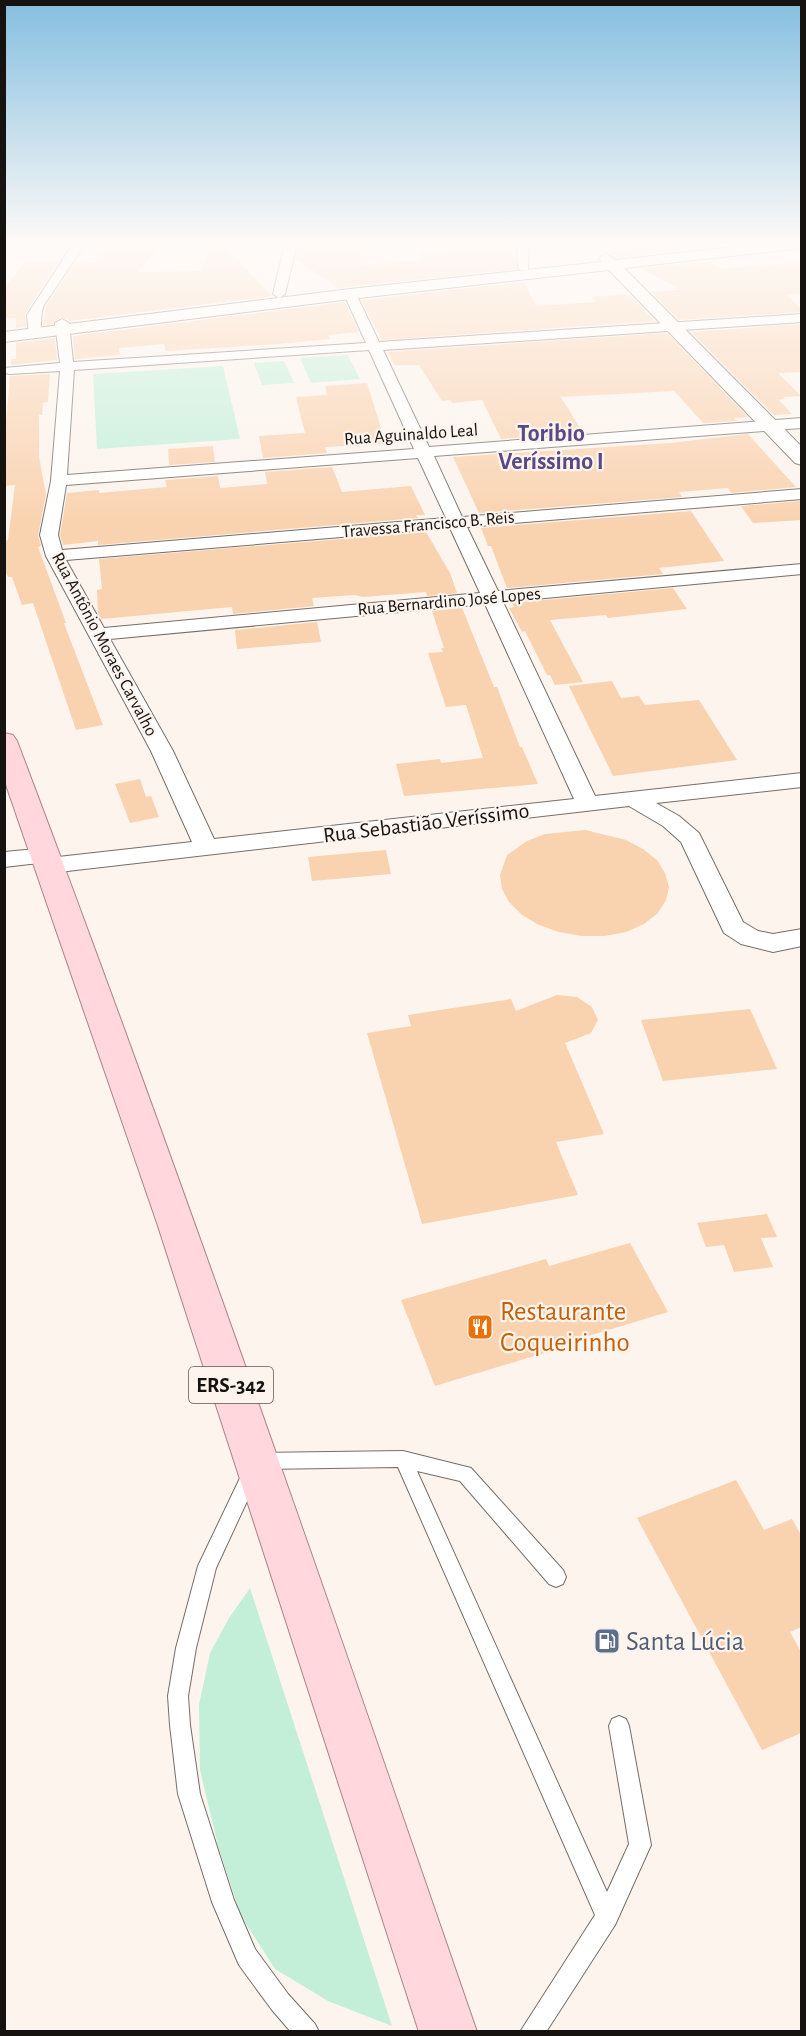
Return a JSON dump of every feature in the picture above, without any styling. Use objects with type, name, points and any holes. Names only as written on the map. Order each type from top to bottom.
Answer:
[{"type":"main road","points":[[686,339],[801,459]]},
{"type":"main road","name":"ERS-342","points":[[4,741],[49,860],[257,1461],[448,2031]]},
{"type":"street","name":"Rua Antônio Moraes Carvalho","points":[[63,339],[66,366],[60,481],[49,535],[55,556],[162,751],[206,847]]},
{"type":"street","points":[[372,339],[454,521],[587,803]]},
{"type":"street","points":[[10,370],[485,339]]},
{"type":"street","name":"Rua Aguinaldo Leal","points":[[60,481],[801,423]]},
{"type":"street","name":"Travessa Francisco B. Reis","points":[[55,556],[454,521],[801,494]]},
{"type":"street","name":"Rua Bernardino José Lopes","points":[[97,634],[801,569]]},
{"type":"street","name":"Rua Sebastião Veríssimo","points":[[4,860],[49,860],[206,847],[801,780]]},
{"type":"street","points":[[630,798],[671,821],[691,838],[733,927],[750,938],[772,943],[801,937]]},
{"type":"lane","points":[[404,1459],[607,1917]]},
{"type":"lane","points":[[307,2031],[280,2002],[247,1957],[223,1902],[189,1794],[179,1715],[178,1696],[186,1648],[207,1566],[257,1461],[404,1459],[465,1474],[556,1577]]},
{"type":"lane","points":[[532,2031],[607,1917],[640,1845],[619,1726]]},
{"type":"green space","points":[[348,355],[360,379],[311,383],[300,358]]},
{"type":"green space","points":[[284,361],[294,383],[262,385],[254,363]]},
{"type":"green space","points":[[223,366],[240,439],[97,449],[93,374]]},
{"type":"green space","points":[[250,1588],[392,2026],[328,2001],[275,1969],[241,1916],[218,1846],[200,1770],[199,1705],[210,1653],[229,1618]]},
{"type":"building","points":[[55,339],[57,360],[11,365],[11,359],[16,359],[16,343]]},
{"type":"building","points":[[73,339],[330,339],[166,351],[164,344],[119,348],[120,355],[75,359]]},
{"type":"building","points":[[579,339],[673,339],[748,417],[734,418],[737,421],[703,423],[674,391],[561,397],[583,433],[501,439],[482,400],[452,403],[450,400],[442,401],[419,365],[394,365],[388,352]]},
{"type":"building","points":[[698,339],[801,339],[801,372],[778,373],[801,396],[783,397],[785,399],[779,400],[792,414],[774,415]]},
{"type":"building","points":[[50,374],[48,402],[43,403],[42,415],[39,415],[39,456],[46,495],[38,535],[41,546],[38,547],[103,725],[76,730],[33,603],[22,605],[12,577],[8,577],[4,568],[4,541],[8,540],[15,485],[4,486],[4,420],[6,420],[10,376]]},
{"type":"building","points":[[367,383],[386,444],[325,447],[327,453],[263,458],[259,436],[305,433],[296,397],[327,395],[325,386]]},
{"type":"building","points":[[748,434],[796,487],[731,493],[728,488],[679,492],[682,497],[479,513],[453,457],[670,443]]},
{"type":"building","points":[[213,446],[215,462],[169,465],[168,449]]},
{"type":"building","points":[[332,467],[342,492],[411,486],[425,515],[416,515],[418,518],[98,545],[98,541],[63,545],[60,535],[67,493],[99,490],[99,493],[167,487],[165,480],[218,476],[220,488],[267,484],[265,472]]},
{"type":"building","points":[[801,501],[801,520],[753,523],[741,506]]},
{"type":"building","points":[[691,511],[724,561],[659,568],[663,574],[507,588],[491,546],[488,546],[481,528]]},
{"type":"building","points":[[426,532],[450,573],[457,593],[427,596],[426,592],[312,598],[314,606],[233,614],[232,607],[101,619],[98,613],[97,590],[102,589],[99,559]]},
{"type":"building","points":[[673,588],[687,609],[608,618],[606,615],[550,620],[583,682],[555,685],[550,675],[547,675],[525,631],[522,632],[509,608],[514,607],[512,603]]},
{"type":"building","points":[[462,608],[494,687],[497,687],[520,747],[538,784],[404,796],[396,764],[440,759],[441,763],[483,758],[466,705],[446,707],[428,653],[443,652],[441,648],[444,648],[432,611]]},
{"type":"building","points":[[317,622],[321,642],[237,649],[235,630]]},
{"type":"building","points":[[612,681],[621,698],[639,696],[645,705],[699,700],[737,760],[613,776],[569,686]]},
{"type":"building","points":[[140,779],[146,797],[151,796],[159,817],[130,823],[115,784]]},
{"type":"building","points":[[585,830],[626,840],[657,860],[665,873],[669,887],[666,900],[658,913],[644,924],[626,932],[605,936],[582,936],[559,932],[539,925],[522,915],[509,902],[502,889],[500,875],[507,855],[527,841],[545,834]]},
{"type":"building","points":[[386,850],[391,874],[312,881],[308,857]]},
{"type":"building","points":[[557,995],[577,997],[592,1007],[598,1020],[591,1033],[565,1043],[604,1134],[556,1142],[578,1195],[422,1224],[367,1033],[411,1026],[408,1015],[511,999],[516,1011]]},
{"type":"building","points":[[750,1009],[777,1069],[663,1081],[641,1020]]},
{"type":"building","points":[[767,1214],[777,1237],[761,1238],[773,1267],[734,1272],[724,1245],[706,1247],[697,1223]]},
{"type":"building","points":[[630,1243],[668,1312],[585,1337],[587,1340],[435,1386],[401,1300],[546,1259],[549,1266]]},
{"type":"building","points":[[736,1480],[764,1530],[792,1519],[801,1535],[801,1627],[790,1632],[801,1652],[801,1733],[762,1750],[637,1518]]},
{"type":"place","name":"Restaurante Coqueirinho","points":[[480,1327]]},
{"type":"place","name":"Santa Lúcia","points":[[607,1641]]},
{"type":"district","name":"Toribio Veríssimo I","points":[[551,447]]}]
